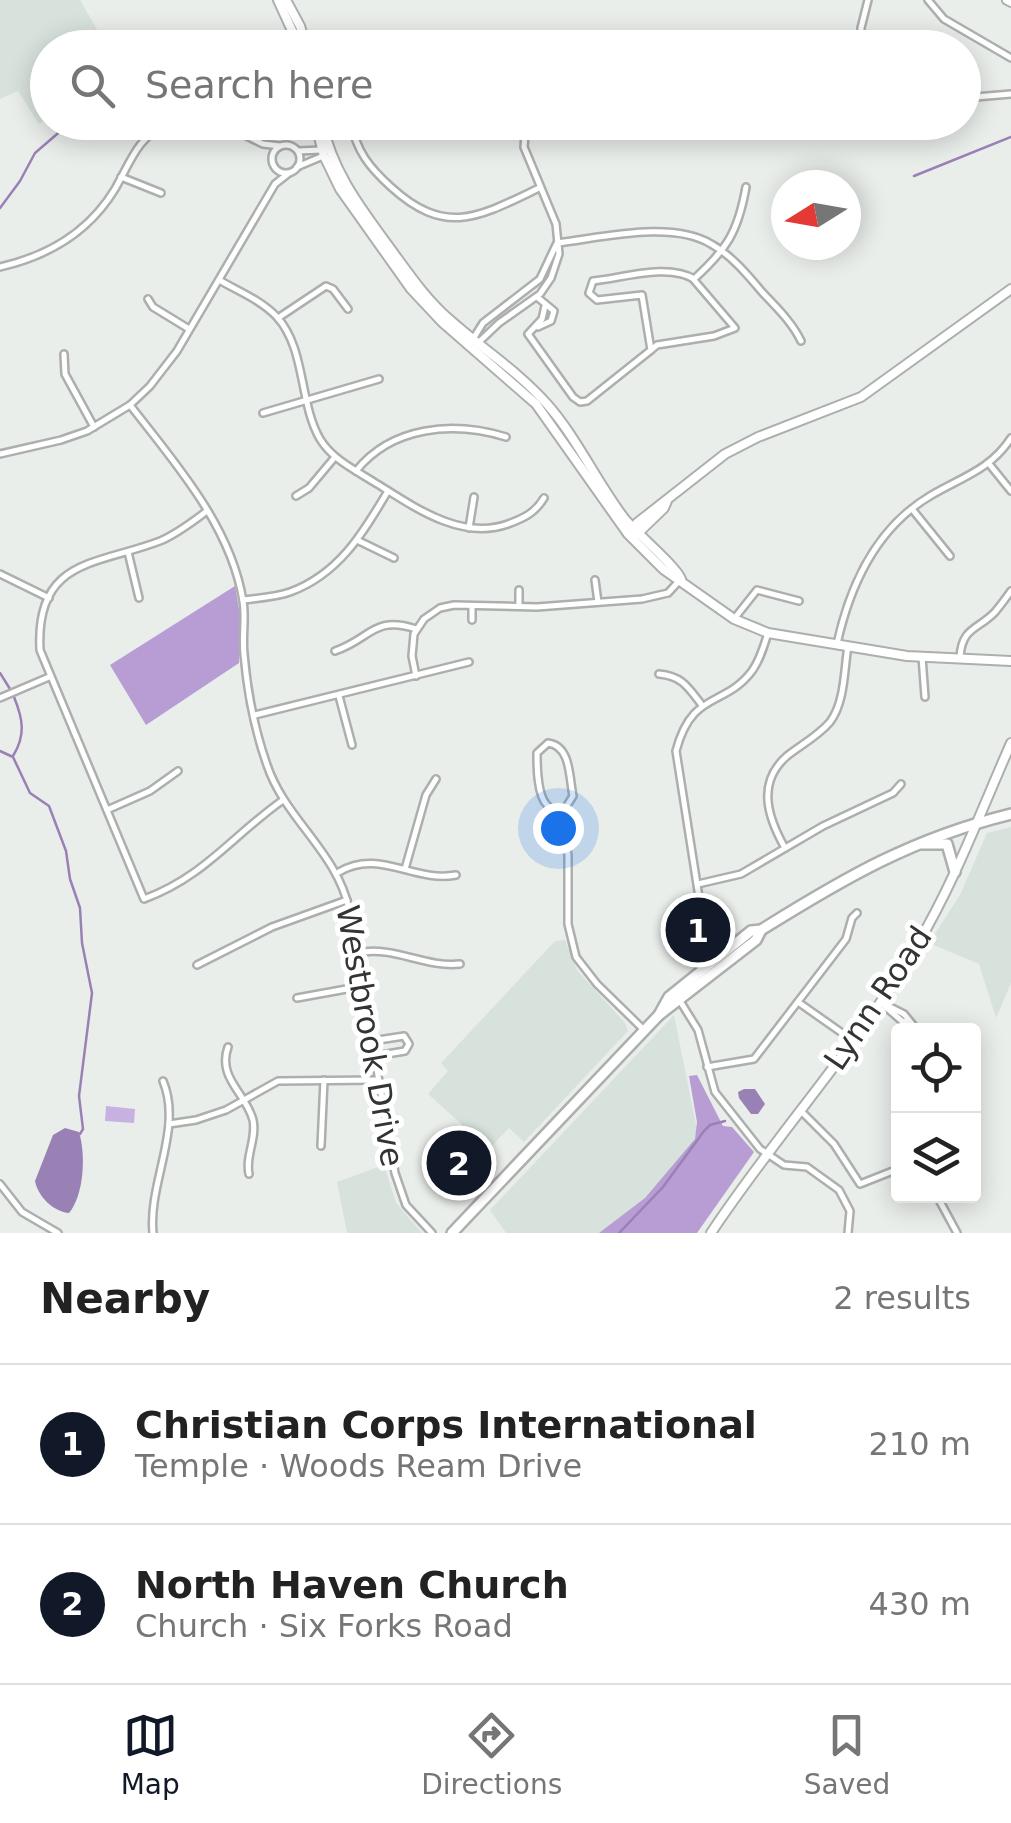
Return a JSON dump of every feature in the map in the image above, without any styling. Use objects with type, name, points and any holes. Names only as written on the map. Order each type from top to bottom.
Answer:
[{"type":"main road","points":[[659,1015],[669,998],[751,931],[761,930],[849,876],[914,843],[1011,814]]},
{"type":"main road","points":[[914,843],[948,844],[955,872]]},
{"type":"main road","points":[[452,1233],[659,1015],[756,940],[761,930]]},
{"type":"street","points":[[278,0],[294,30]]},
{"type":"street","points":[[286,0],[301,30]]},
{"type":"street","points":[[862,30],[868,0]]},
{"type":"street","points":[[928,0],[944,18],[964,30]]},
{"type":"street","points":[[981,40],[1011,58]]},
{"type":"street","points":[[981,97],[1011,94]]},
{"type":"street","points":[[0,266],[30,258],[72,237],[106,203],[142,140]]},
{"type":"street","points":[[255,140],[292,146],[298,152],[298,165]]},
{"type":"street","points":[[323,140],[325,152],[345,186],[437,308],[544,413],[652,560],[675,578],[734,619],[768,633],[922,657],[1011,661]]},
{"type":"street","points":[[325,140],[325,152]]},
{"type":"street","points":[[357,140],[363,158],[408,202],[431,216],[473,218],[539,188]]},
{"type":"street","points":[[474,343],[536,296],[557,264],[556,224],[539,188],[525,140]]},
{"type":"street","points":[[263,144],[276,168],[275,184]]},
{"type":"street","points":[[272,157],[280,146]]},
{"type":"street","points":[[298,152],[325,152]]},
{"type":"street","points":[[0,454],[94,428],[130,405],[166,368],[275,184],[298,165],[325,152]]},
{"type":"street","points":[[276,168],[288,172]]},
{"type":"street","points":[[121,177],[161,193]]},
{"type":"street","points":[[694,279],[724,252],[736,230],[746,187]]},
{"type":"street","points":[[557,243],[664,231],[708,242],[724,252],[796,329],[800,340]]},
{"type":"street","points":[[474,343],[483,323],[540,279],[557,243]]},
{"type":"street","points":[[530,289],[545,306],[543,322],[528,334],[580,402],[586,401],[651,350],[657,345],[714,336],[735,328],[694,279],[682,272],[593,281],[589,293],[597,300],[642,295],[651,350]]},
{"type":"street","points":[[219,280],[278,318],[289,340],[319,438],[335,457],[442,521],[469,528],[498,527],[523,518],[537,510],[544,498]]},
{"type":"street","points":[[278,318],[326,286],[348,308]]},
{"type":"street","points":[[634,533],[713,462],[743,444],[861,397],[1011,289]]},
{"type":"street","points":[[148,299],[189,330]]},
{"type":"street","points":[[64,354],[64,374],[94,428]]},
{"type":"street","points":[[263,413],[379,379]]},
{"type":"street","name":"Westbrook Drive","points":[[130,405],[208,512],[228,555],[243,600],[244,658],[266,762],[282,800],[338,873],[347,900],[400,1192],[413,1214],[432,1233]]},
{"type":"street","points":[[356,471],[385,444],[426,431],[470,429],[506,437]]},
{"type":"street","points":[[836,645],[866,560],[889,531],[912,509],[990,465],[1011,438]]},
{"type":"street","points":[[296,496],[309,488],[335,457]]},
{"type":"street","points":[[990,465],[1011,491]]},
{"type":"street","points":[[243,600],[288,593],[317,578],[359,541],[388,491]]},
{"type":"street","points":[[469,528],[474,497]]},
{"type":"street","points":[[912,509],[950,556]]},
{"type":"street","points":[[208,512],[168,537],[86,562],[70,573],[50,598],[40,634],[40,650],[144,899],[203,869],[248,825],[282,800]]},
{"type":"street","points":[[359,541],[394,558]]},
{"type":"street","points":[[127,551],[138,598]]},
{"type":"street","points":[[0,574],[50,598]]},
{"type":"street","points":[[416,676],[412,644],[416,629],[440,608],[658,597],[668,593],[681,579]]},
{"type":"street","points":[[596,580],[598,602]]},
{"type":"street","points":[[519,590],[519,606]]},
{"type":"street","points":[[734,619],[757,590],[799,600]]},
{"type":"street","points":[[960,658],[962,640],[993,614],[1011,591]]},
{"type":"street","points":[[1004,600],[1011,605]]},
{"type":"street","points":[[472,606],[472,620]]},
{"type":"street","points":[[335,651],[385,624],[398,623],[416,629]]},
{"type":"street","points":[[722,952],[705,924],[675,763],[680,734],[701,704],[728,691],[752,671],[768,633]]},
{"type":"street","points":[[785,848],[770,822],[768,788],[784,759],[830,721],[840,700],[848,646]]},
{"type":"street","points":[[922,657],[925,698]]},
{"type":"street","points":[[255,715],[470,662]]},
{"type":"street","points":[[659,674],[682,680],[701,704]]},
{"type":"street","points":[[0,698],[50,677]]},
{"type":"street","points":[[340,696],[352,745]]},
{"type":"street","points":[[560,816],[573,796],[564,750],[548,743],[537,752],[543,798],[560,816],[568,855],[568,924],[576,956],[597,984],[644,1030]]},
{"type":"street","name":"Lynn Road","points":[[716,1230],[880,1002],[928,926],[1011,743]]},
{"type":"street","points":[[107,810],[150,791],[178,772]]},
{"type":"street","points":[[405,869],[426,795],[436,779]]},
{"type":"street","points":[[698,884],[741,874],[893,793],[902,784]]},
{"type":"street","points":[[338,873],[347,867],[374,862],[440,878],[456,875]]},
{"type":"street","points":[[197,965],[272,927],[347,900]]},
{"type":"street","points":[[707,1067],[754,1060],[846,939],[852,918],[858,913]]},
{"type":"street","points":[[357,953],[380,950],[445,965],[460,964]]},
{"type":"street","points":[[297,998],[362,986]]},
{"type":"street","points":[[680,1001],[694,1019],[715,1092],[768,1154],[784,1166],[807,1167],[840,1190],[850,1211],[848,1233]]},
{"type":"street","points":[[798,1002],[852,1040]]},
{"type":"street","points":[[880,1002],[904,1014],[910,1023]]},
{"type":"street","points":[[372,1041],[404,1036],[409,1044],[405,1051],[374,1056]]},
{"type":"street","points":[[228,1048],[224,1060],[227,1075],[249,1110],[254,1131],[249,1174]]},
{"type":"street","points":[[321,1146],[324,1080]]},
{"type":"street","points":[[169,1124],[226,1110],[278,1081],[378,1080]]},
{"type":"street","points":[[153,1233],[152,1211],[169,1124],[163,1082]]},
{"type":"street","points":[[800,1111],[834,1144],[860,1184],[891,1172]]},
{"type":"street","points":[[0,1184],[22,1212],[58,1233]]},
{"type":"street","points":[[942,1203],[957,1233]]},
{"type":"shaded area","points":[[0,0],[80,0],[97,30],[30,30],[30,110],[18,91],[0,99]]},
{"type":"shaded area","points":[[235,586],[240,615],[239,663],[146,725],[110,665]]},
{"type":"shaded area","points":[[1011,827],[1011,983],[996,1018],[979,964],[929,943],[960,895],[987,833]]},
{"type":"shaded area","points":[[565,940],[577,970],[628,1031],[524,1142],[509,1128],[489,1149],[428,1094],[448,1071],[441,1063],[555,941]]},
{"type":"shaded area","points":[[674,1015],[699,1139],[619,1233],[506,1233],[490,1210]]},
{"type":"shaded area","points":[[697,1075],[723,1126],[732,1127],[754,1152],[697,1233],[599,1233],[645,1198],[695,1139],[697,1122],[689,1076]]},
{"type":"shaded area","points":[[755,1089],[765,1104],[758,1114],[751,1114],[739,1098],[738,1092]]},
{"type":"shaded area","points":[[106,1106],[135,1109],[134,1123],[105,1121]]},
{"type":"shaded area","points":[[65,1128],[79,1132],[82,1152],[81,1186],[69,1213],[48,1203],[35,1181],[53,1135]]},
{"type":"shaded area","points":[[384,1165],[396,1203],[422,1233],[347,1233],[337,1182]]},
{"type":"waterway","points":[[914,176],[1011,137]]},
{"type":"waterway","points":[[0,208],[35,153],[50,140]]},
{"type":"waterway","points":[[0,673],[10,689]]},
{"type":"waterway","points":[[13,756],[22,727],[14,697]]},
{"type":"waterway","points":[[0,751],[13,757],[30,793],[49,806],[66,851],[80,908],[92,993],[79,1096],[83,1129],[80,1134]]},
{"type":"waterway","points":[[619,1233],[663,1187],[704,1131],[725,1121]]},
{"type":"place","name":"Christian Corps International","points":[[698,930]]},
{"type":"place","name":"North Haven Church","points":[[459,1163]]}]
